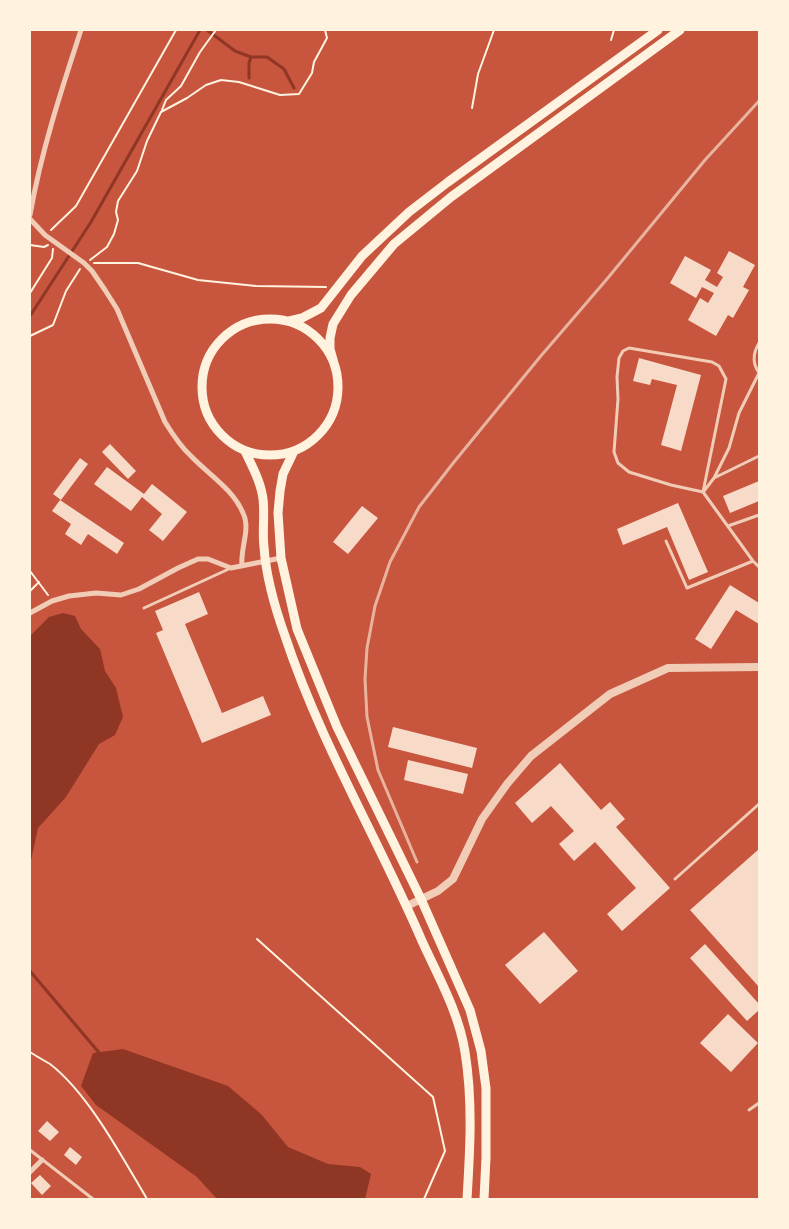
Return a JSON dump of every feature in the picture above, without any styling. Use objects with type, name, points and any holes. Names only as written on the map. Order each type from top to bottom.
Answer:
[{"type":"main road","points":[[288,321],[302,318],[321,308],[362,256],[409,212],[658,30]]},
{"type":"main road","points":[[337,374],[331,356],[320,341],[300,326],[288,321],[270,318],[251,321],[242,325],[219,341],[208,356],[202,374],[202,393],[206,411],[215,428],[228,441],[245,451],[269,455],[294,451],[311,442],[324,429],[334,412],[338,393],[337,374],[330,348],[332,332],[338,315],[351,295],[394,244],[452,197],[680,30]]},
{"type":"main road","points":[[245,451],[255,471],[263,499],[266,560],[285,637],[323,733],[407,906],[454,1012],[465,1051],[471,1102],[466,1199]]},
{"type":"main road","points":[[294,451],[283,474],[278,513],[281,558],[297,629],[337,726],[421,899],[470,1010],[481,1051],[486,1088],[484,1199]]},
{"type":"street","points":[[30,215],[38,171],[47,138],[81,30]]},
{"type":"street","points":[[30,219],[45,235],[92,271],[117,309],[165,422],[172,434],[180,445],[216,479],[243,513],[246,527],[242,549],[242,566]]},
{"type":"street","points":[[30,613],[52,601],[69,596],[122,595],[198,559],[214,561],[231,568],[281,558]]},
{"type":"street","points":[[407,906],[438,892],[453,879],[482,819],[531,756],[610,694],[668,668],[759,667]]},
{"type":"street","points":[[30,1172],[42,1160]]},
{"type":"lane","points":[[703,492],[714,478],[729,448],[739,413],[759,373],[754,367],[754,350],[759,343]]},
{"type":"lane","points":[[703,492],[726,379],[719,366],[712,362],[629,348],[623,351],[619,358],[617,377],[618,399],[614,452],[618,463],[629,472],[671,485],[703,492],[753,562],[759,567]]},
{"type":"lane","points":[[714,478],[759,456]]},
{"type":"lane","points":[[728,526],[759,515]]},
{"type":"lane","points":[[666,541],[687,588],[753,562]]},
{"type":"lane","points":[[144,608],[231,568]]},
{"type":"lane","points":[[675,879],[759,804]]},
{"type":"lane","points":[[749,1110],[759,1103]]},
{"type":"lane","points":[[30,1150],[93,1199]]},
{"type":"path","points":[[45,235],[76,206],[176,30]]},
{"type":"path","points":[[30,336],[53,325],[66,291],[84,263],[107,247],[114,234],[118,220],[116,212],[118,201],[137,171],[147,142],[166,100],[181,86],[200,52],[216,30]]},
{"type":"path","points":[[161,112],[206,85],[221,80],[240,82],[280,94],[299,94],[312,73],[314,62],[327,38],[325,30]]},
{"type":"path","points":[[472,108],[478,74],[494,30]]},
{"type":"path","points":[[611,40],[614,30]]},
{"type":"path","points":[[30,245],[44,247],[55,242]]},
{"type":"path","points":[[30,293],[52,258],[55,242]]},
{"type":"path","points":[[84,263],[138,263],[198,280],[255,286],[338,287]]},
{"type":"path","points":[[30,571],[52,601]]},
{"type":"path","points":[[30,591],[39,582]]},
{"type":"path","points":[[257,939],[433,1097],[445,1151],[424,1199]]},
{"type":"path","points":[[30,1052],[51,1065],[78,1092],[109,1136],[147,1199]]},
{"type":"shaded area","points":[[63,613],[75,616],[81,629],[100,649],[105,671],[116,688],[123,717],[115,735],[99,744],[66,797],[38,828],[30,865],[30,636],[49,617]]},
{"type":"shaded area","points":[[123,1049],[228,1086],[261,1114],[288,1147],[328,1164],[360,1167],[371,1174],[365,1199],[217,1199],[197,1177],[96,1105],[81,1086],[93,1053]]},
{"type":"building","points":[[729,251],[755,265],[743,287],[749,290],[733,318],[728,315],[716,336],[688,320],[700,298],[708,303],[714,293],[702,287],[696,298],[670,283],[685,256],[711,270],[705,280],[717,287],[723,277],[717,273]]},
{"type":"building","points":[[639,358],[701,375],[681,451],[661,445],[677,385],[652,379],[650,385],[633,381]]},
{"type":"building","points":[[110,444],[136,471],[128,479],[102,452]]},
{"type":"building","points":[[80,458],[88,464],[61,500],[53,494]]},
{"type":"building","points":[[107,467],[144,494],[152,484],[187,512],[163,541],[149,530],[162,514],[142,497],[131,511],[94,484]]},
{"type":"building","points":[[759,481],[759,501],[730,513],[723,496]]},
{"type":"building","points":[[60,500],[124,543],[117,554],[88,534],[81,545],[65,534],[71,524],[52,511]]},
{"type":"building","points":[[678,503],[708,572],[689,580],[667,527],[623,545],[617,529]]},
{"type":"building","points":[[362,506],[378,518],[348,554],[333,542]]},
{"type":"building","points":[[730,585],[759,603],[759,624],[736,610],[711,649],[695,639]]},
{"type":"building","points":[[199,592],[208,614],[185,624],[222,713],[263,696],[271,715],[202,743],[156,633],[163,630],[155,611]]},
{"type":"building","points":[[393,727],[477,748],[472,768],[388,747]]},
{"type":"building","points":[[408,760],[468,774],[463,794],[404,780]]},
{"type":"building","points":[[560,763],[601,810],[610,802],[625,819],[616,827],[670,888],[622,931],[607,914],[636,888],[595,842],[574,861],[559,844],[574,831],[551,806],[532,823],[515,803]]},
{"type":"building","points":[[759,849],[759,987],[690,910]]},
{"type":"building","points":[[544,932],[578,971],[540,1004],[505,965]]},
{"type":"building","points":[[705,944],[759,1004],[759,1010],[747,1021],[690,958]]},
{"type":"building","points":[[728,1014],[758,1043],[731,1072],[700,1043]]},
{"type":"building","points":[[47,1121],[59,1132],[50,1141],[38,1131]]},
{"type":"building","points":[[70,1147],[82,1157],[76,1165],[64,1155]]},
{"type":"building","points":[[40,1175],[51,1186],[42,1195],[31,1183]]},
{"type":"waterway","points":[[30,316],[91,222],[200,30]]},
{"type":"waterway","points":[[207,30],[235,51],[251,57],[267,57],[284,69],[294,88]]},
{"type":"waterway","points":[[249,78],[251,57]]},
{"type":"waterway","points":[[30,971],[101,1055]]},
{"type":"railway","points":[[417,862],[378,770],[367,717],[365,679],[367,648],[375,606],[390,562],[419,507],[454,462],[705,160],[759,101]]}]
